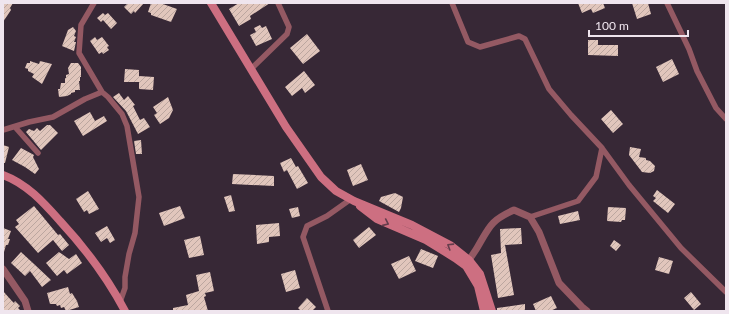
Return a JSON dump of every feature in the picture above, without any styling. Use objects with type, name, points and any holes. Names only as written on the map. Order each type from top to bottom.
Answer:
[{"type":"main road","points":[[211,3],[286,127],[321,177],[336,191],[353,200],[412,225],[450,245],[480,274],[492,311]]},
{"type":"main road","points":[[6,176],[28,188],[44,203],[84,248],[111,286],[125,311]]},
{"type":"main road","points":[[467,263],[478,286],[484,311]]},
{"type":"street","points":[[94,3],[81,24],[79,53],[102,92],[108,96],[122,114],[126,126],[139,197],[135,233],[128,254],[125,288],[120,302]]},
{"type":"street","points":[[252,69],[287,34],[289,27],[278,3]]},
{"type":"street","points":[[452,3],[468,42],[480,47],[519,36],[525,39],[549,89],[602,148],[629,185],[681,248],[726,292]]},
{"type":"street","points":[[667,3],[689,49],[697,71],[716,108],[726,119]]},
{"type":"street","points":[[3,130],[41,119],[54,118],[85,99],[102,92]]},
{"type":"street","points":[[15,127],[38,153]]},
{"type":"street","points":[[530,217],[578,201],[596,177],[602,148]]},
{"type":"street","points":[[328,311],[303,237],[307,226],[353,200]]},
{"type":"street","points":[[467,263],[485,232],[500,217],[514,210],[530,217],[539,232],[559,283],[582,308],[587,311]]},
{"type":"street","points":[[3,269],[25,301],[28,311]]},
{"type":"building","points":[[3,3],[13,3],[10,8],[11,10],[3,22]]},
{"type":"building","points":[[128,3],[144,3],[135,13],[134,11],[131,14],[124,7]]},
{"type":"building","points":[[151,3],[160,3],[177,9],[171,22],[151,15],[151,13],[148,12]]},
{"type":"building","points":[[239,3],[270,3],[250,16],[251,19],[239,26],[229,9]]},
{"type":"building","points":[[578,3],[603,3],[605,8],[593,13],[591,9],[582,13]]},
{"type":"building","points":[[632,3],[648,3],[651,14],[637,19]]},
{"type":"building","points":[[103,13],[105,15],[108,13],[117,23],[111,29],[103,20],[101,22],[97,18]]},
{"type":"building","points":[[260,25],[262,28],[266,26],[272,39],[256,46],[250,35],[256,32],[254,28]]},
{"type":"building","points":[[73,27],[76,31],[74,36],[76,37],[74,42],[76,42],[74,51],[62,46],[68,30]]},
{"type":"building","points":[[307,34],[320,51],[303,64],[290,48]]},
{"type":"building","points":[[95,37],[97,40],[102,37],[109,46],[107,47],[109,50],[103,54],[102,52],[99,54],[90,41]]},
{"type":"building","points":[[588,40],[598,40],[598,45],[618,45],[618,56],[588,55]]},
{"type":"building","points":[[672,59],[679,74],[663,82],[656,67]]},
{"type":"building","points":[[30,61],[39,64],[40,61],[52,64],[42,84],[32,77],[34,74],[25,68],[27,63],[30,63]]},
{"type":"building","points":[[71,63],[78,63],[81,67],[81,77],[79,81],[80,90],[75,90],[75,92],[67,96],[59,97],[58,89],[60,89],[61,83],[65,83],[66,75],[69,74],[68,68]]},
{"type":"building","points":[[125,69],[139,70],[139,76],[154,77],[153,90],[139,89],[139,82],[124,82]]},
{"type":"building","points":[[304,71],[315,85],[305,93],[302,88],[292,96],[285,87]]},
{"type":"building","points":[[119,93],[124,100],[128,96],[135,105],[133,106],[140,120],[144,118],[150,127],[138,134],[126,111],[113,97]]},
{"type":"building","points":[[168,97],[173,110],[169,118],[160,124],[154,115],[157,113],[153,107]]},
{"type":"building","points":[[611,110],[623,124],[613,133],[601,119]]},
{"type":"building","points":[[90,112],[95,121],[104,116],[107,121],[83,136],[74,121]]},
{"type":"building","points":[[47,125],[50,125],[58,133],[41,150],[26,132],[29,129],[34,131],[37,128],[40,131]]},
{"type":"building","points":[[141,140],[142,154],[136,154],[134,141]]},
{"type":"building","points":[[3,145],[9,147],[5,163],[3,163]]},
{"type":"building","points":[[630,147],[641,149],[639,157],[646,158],[646,160],[650,161],[655,166],[654,171],[650,173],[642,172],[629,155]]},
{"type":"building","points":[[21,148],[34,155],[33,157],[39,169],[35,174],[12,160]]},
{"type":"building","points":[[291,158],[296,167],[298,166],[308,183],[297,189],[287,170],[284,172],[280,163]]},
{"type":"building","points":[[361,164],[368,180],[353,186],[347,170]]},
{"type":"building","points":[[233,174],[274,176],[274,186],[232,184]]},
{"type":"building","points":[[657,190],[675,204],[668,213],[653,201],[656,198],[653,196]]},
{"type":"building","points":[[88,191],[99,209],[89,214],[87,210],[84,212],[76,199]]},
{"type":"building","points":[[395,193],[403,197],[399,212],[379,201],[381,197]]},
{"type":"building","points":[[231,195],[235,211],[229,212],[224,197]]},
{"type":"building","points":[[34,206],[58,235],[60,234],[69,245],[62,251],[53,240],[38,253],[15,227],[19,224],[16,220]]},
{"type":"building","points":[[180,206],[185,218],[164,226],[159,213]]},
{"type":"building","points":[[298,207],[300,216],[292,218],[289,209]]},
{"type":"building","points":[[608,207],[626,208],[625,220],[622,220],[621,222],[607,221]]},
{"type":"building","points":[[578,211],[580,220],[560,224],[558,216]]},
{"type":"building","points":[[279,223],[280,236],[269,237],[269,242],[257,244],[256,225]]},
{"type":"building","points":[[107,226],[115,240],[110,243],[107,238],[101,242],[95,233]]},
{"type":"building","points":[[369,227],[376,235],[359,248],[353,240]]},
{"type":"building","points":[[3,228],[11,231],[8,239],[10,239],[8,245],[6,245],[4,252]]},
{"type":"building","points":[[521,228],[522,244],[505,245],[514,295],[498,298],[491,255],[501,253],[500,229]]},
{"type":"building","points":[[200,236],[204,255],[189,258],[184,240]]},
{"type":"building","points":[[614,240],[621,245],[616,251],[610,246]]},
{"type":"building","points":[[421,249],[438,256],[433,268],[415,261]]},
{"type":"building","points":[[21,252],[51,280],[42,287],[30,271],[25,276],[11,263]]},
{"type":"building","points":[[59,252],[69,259],[76,254],[82,263],[67,274],[64,270],[57,276],[46,263]]},
{"type":"building","points":[[409,256],[416,271],[399,279],[391,264]]},
{"type":"building","points":[[659,257],[673,261],[669,274],[655,270]]},
{"type":"building","points":[[295,270],[300,288],[286,292],[281,274]]},
{"type":"building","points":[[210,272],[214,291],[205,293],[206,296],[204,297],[208,311],[173,311],[173,308],[188,305],[186,295],[199,291],[196,275]]},
{"type":"building","points":[[68,287],[70,294],[72,293],[79,307],[66,311],[64,307],[61,308],[60,305],[57,306],[56,304],[50,304],[47,293]]},
{"type":"building","points":[[3,291],[14,303],[15,301],[20,306],[18,308],[21,311],[3,311]]},
{"type":"building","points":[[691,292],[701,304],[694,310],[684,298]]},
{"type":"building","points":[[551,296],[557,308],[550,311],[536,311],[533,304]]},
{"type":"building","points":[[307,298],[316,307],[312,311],[301,311],[298,308]]},
{"type":"building","points":[[525,304],[525,311],[497,311],[497,308]]}]
